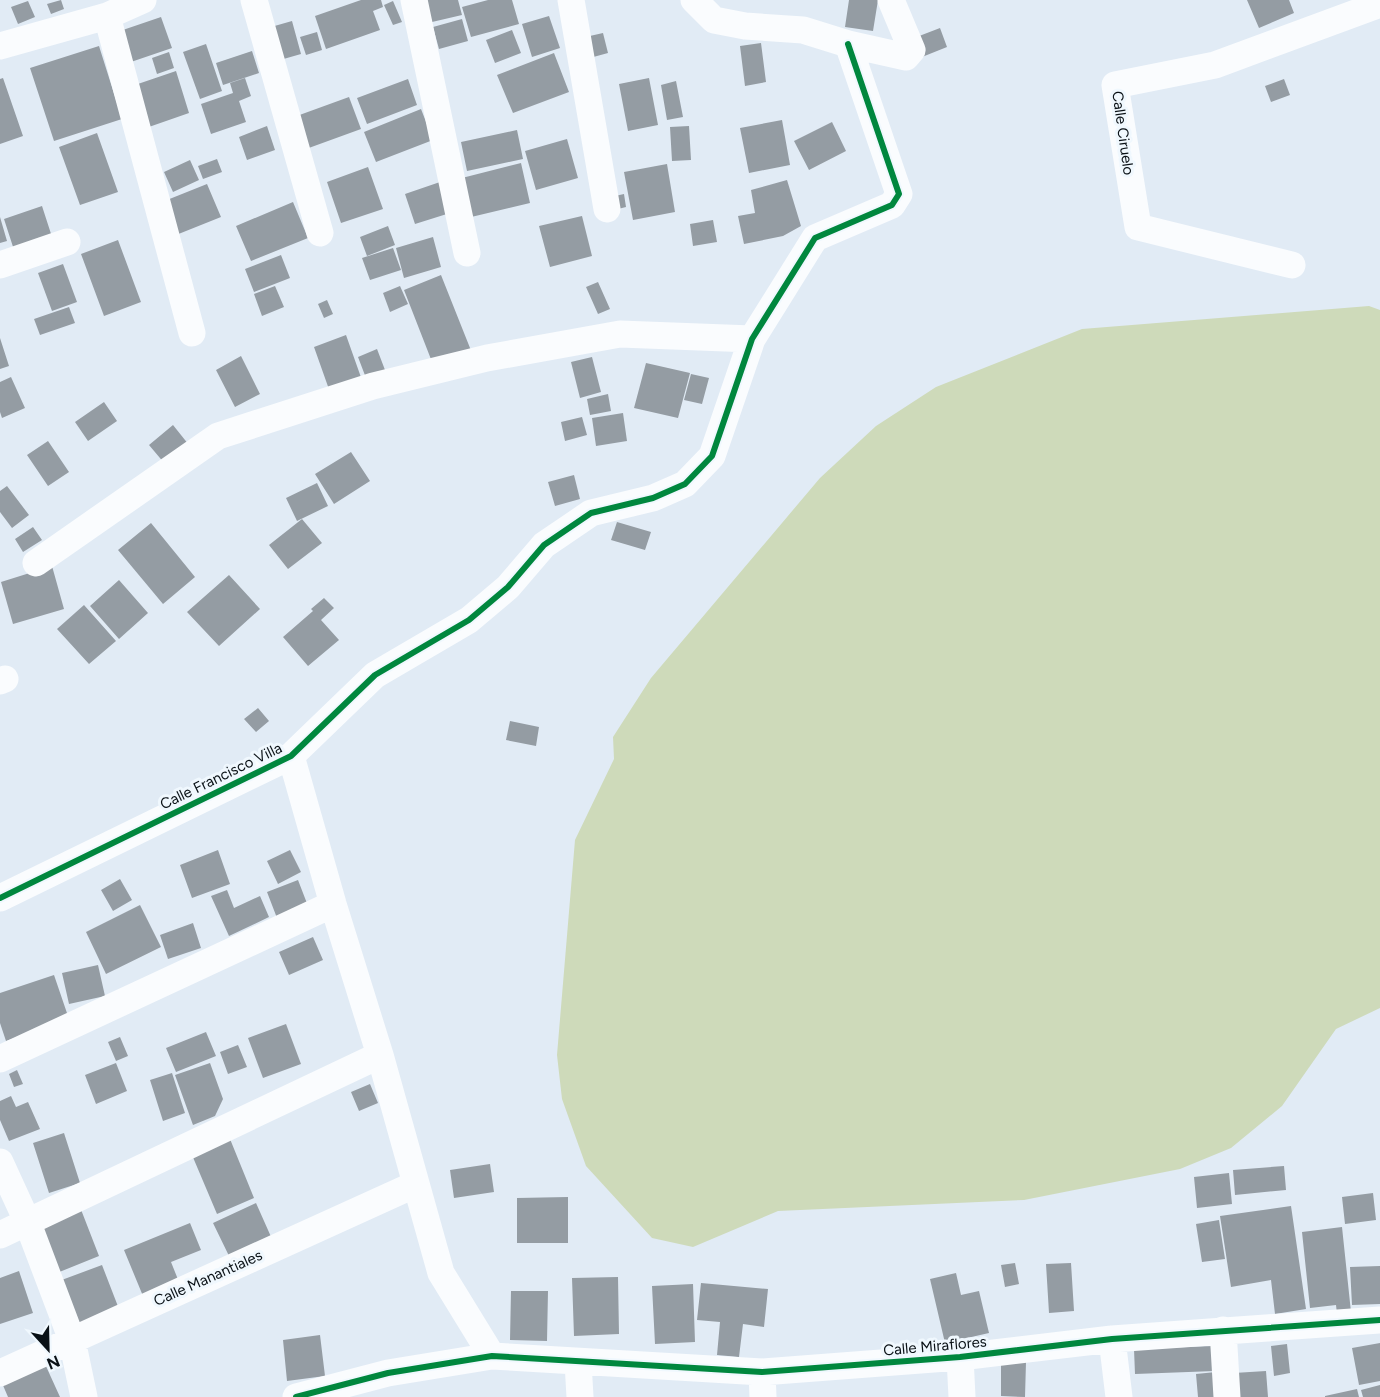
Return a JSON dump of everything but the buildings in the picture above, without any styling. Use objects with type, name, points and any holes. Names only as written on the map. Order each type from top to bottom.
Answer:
[{"type":"street","points":[[0,46],[107,16],[142,0]]},
{"type":"street","points":[[254,0],[320,233]]},
{"type":"street","points":[[414,0],[467,253]]},
{"type":"street","points":[[571,0],[607,209]]},
{"type":"street","points":[[694,0],[714,20],[745,26],[803,30],[848,44],[906,57],[912,51],[891,0]]},
{"type":"street","name":"Calle Ciruelo","points":[[1292,265],[1138,227],[1115,85],[1215,65],[1380,4]]},
{"type":"street","points":[[107,16],[192,333]]},
{"type":"street","name":"Calle Francisco Villa","points":[[0,898],[291,756],[375,675],[469,620],[508,587],[544,545],[591,513],[653,498],[685,484],[712,456],[753,339],[815,238],[892,206],[899,194],[848,44]]},
{"type":"street","points":[[0,265],[67,242]]},
{"type":"street","points":[[36,563],[218,436],[373,386],[487,358],[620,334],[753,339]]},
{"type":"street","points":[[291,756],[333,904],[380,1055],[441,1274],[492,1356]]},
{"type":"street","points":[[0,1059],[333,904]]},
{"type":"street","points":[[0,1235],[380,1055]]},
{"type":"street","points":[[0,1162],[27,1221],[72,1340],[84,1397]]},
{"type":"street","name":"Calle Manantiales","points":[[0,1373],[416,1184]]},
{"type":"street","name":"Calle Miraflores","points":[[296,1397],[389,1385],[492,1356],[578,1362],[763,1384],[1112,1339],[1380,1320]]},
{"type":"street","points":[[1223,1330],[1227,1397]]},
{"type":"street","points":[[1112,1339],[1119,1397]]},
{"type":"street","points":[[960,1357],[962,1397]]},
{"type":"street","points":[[578,1362],[580,1397]]},
{"type":"green space","points":[[1369,306],[1380,310],[1380,1008],[1336,1029],[1282,1106],[1231,1148],[1180,1169],[1024,1200],[778,1211],[693,1247],[652,1238],[586,1166],[562,1099],[557,1055],[575,840],[614,759],[613,737],[651,678],[820,478],[876,426],[936,387],[1082,329]]},
{"type":"cycle path","points":[[0,898],[291,756],[375,675],[469,620],[508,587],[544,545],[591,513],[653,498],[685,484],[712,456],[752,339],[815,238],[892,205],[899,194],[848,44]]},
{"type":"cycle path","points":[[296,1397],[388,1373],[492,1356],[762,1372],[960,1357],[1112,1339],[1380,1320]]}]
